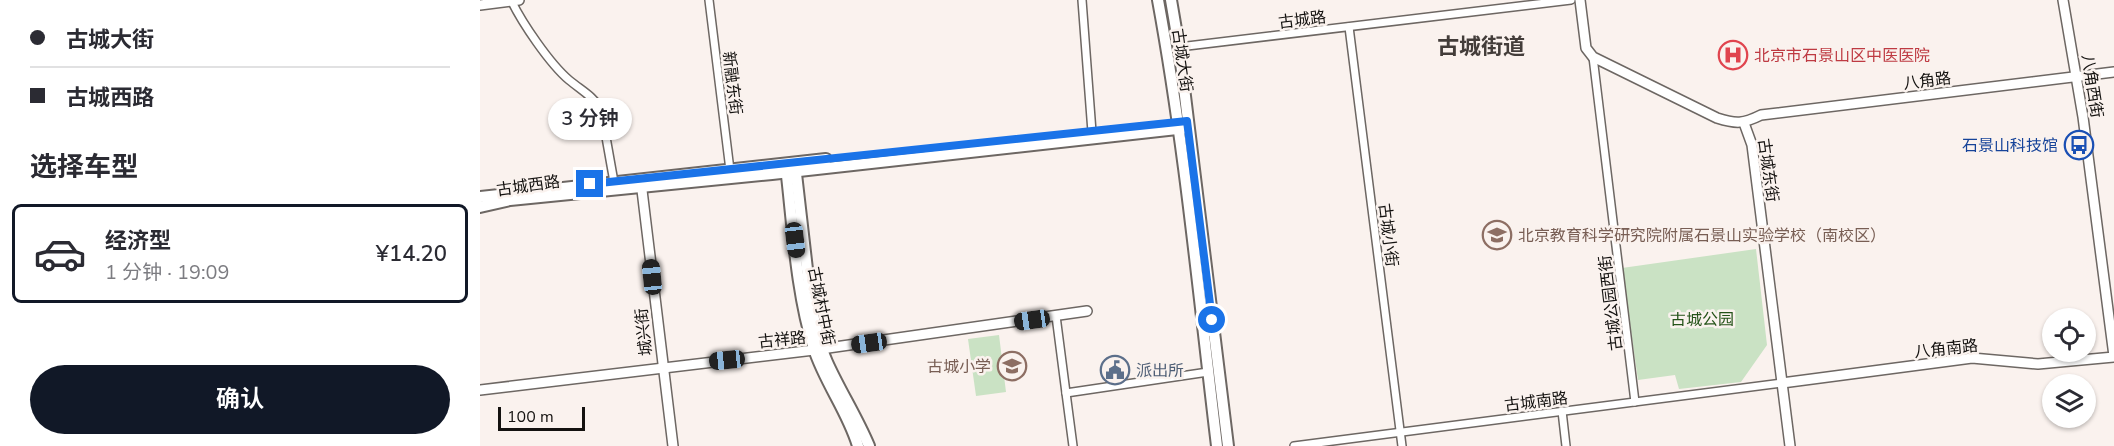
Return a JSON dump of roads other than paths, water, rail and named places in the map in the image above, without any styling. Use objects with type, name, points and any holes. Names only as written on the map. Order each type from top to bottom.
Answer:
[{"type":"main road","name":"古城大街","points":[[1158,0],[1182,125],[1228,446]]},
{"type":"main road","name":"古城大街","points":[[1171,0],[1179,47],[1182,125],[1217,446]]},
{"type":"main road","name":"古城西路","points":[[480,207],[510,200],[730,170],[790,167],[1092,132],[1182,125]]},
{"type":"main road","name":"古城西路","points":[[480,197],[614,182],[641,183],[1182,125]]},
{"type":"main road","name":"古城村中街","points":[[790,167],[818,350],[858,446]]},
{"type":"main road","name":"古城村中街","points":[[818,350],[859,422],[868,446]]},
{"type":"street","points":[[480,5],[514,0],[536,40],[559,69],[568,80],[595,99],[601,109],[614,182]]},
{"type":"street","name":"新融东街","points":[[709,0],[730,170]]},
{"type":"street","points":[[1082,0],[1092,132]]},
{"type":"street","name":"古城路","points":[[1179,47],[1571,0]]},
{"type":"street","points":[[1580,0],[1586,48],[1593,57]]},
{"type":"street","name":"八角西街","points":[[2063,0],[2076,77],[2114,357]]},
{"type":"street","name":"古城小街","points":[[1349,27],[1402,446]]},
{"type":"street","name":"古城东街","points":[[1593,57],[1717,118],[1728,122],[1744,123],[1752,145],[1790,446]]},
{"type":"street","name":"古城公园西街","points":[[1593,57],[1635,402]]},
{"type":"street","name":"八角路","points":[[1744,123],[1761,115],[2114,72]]},
{"type":"street","name":"城兴街","points":[[641,183],[673,446]]},
{"type":"street","name":"古祥路","points":[[480,390],[818,350],[1087,311]]},
{"type":"street","points":[[1056,316],[1073,446]]},
{"type":"street","name":"八角南路","points":[[1782,383],[1972,358],[2038,364],[2114,357]]},
{"type":"street","points":[[1066,393],[1208,372]]},
{"type":"street","name":"古城南路","points":[[1294,446],[1782,383]]},
{"type":"street","points":[[1562,411],[1566,446]]},
{"type":"place","name":"北京市石景山区中医医院","points":[[1733,55]]},
{"type":"place","name":"石景山科技馆","points":[[2079,145]]},
{"type":"place","name":"北京教育科学研究院附属石景山实验学校（南校区）","points":[[1497,235]]},
{"type":"place","name":"古城小学","points":[[1012,366]]},
{"type":"place","name":"派出所","points":[[1115,370]]},
{"type":"district","name":"古城街道","points":[[1481,46]]},
{"type":"park label","name":"古城公园","points":[[1702,319]]}]
